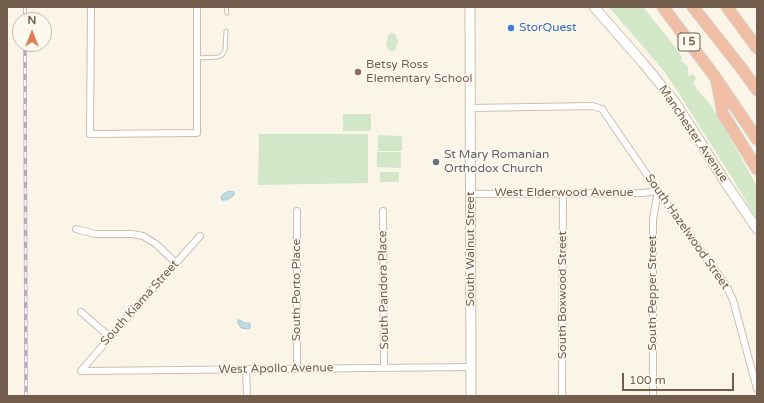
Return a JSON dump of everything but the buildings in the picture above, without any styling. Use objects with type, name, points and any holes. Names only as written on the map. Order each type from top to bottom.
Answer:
[{"type":"highway","name":"I 5","points":[[663,7],[715,77],[757,139]]},
{"type":"highway","points":[[693,7],[757,90]]},
{"type":"highway","points":[[730,10],[757,40]]},
{"type":"highway","points":[[730,10],[757,48]]},
{"type":"highway","points":[[715,77],[723,114],[757,169]]},
{"type":"street","points":[[90,7],[90,134],[197,133],[197,7]]},
{"type":"street","name":"South Walnut Street","points":[[470,7],[471,396]]},
{"type":"street","name":"Manchester Avenue","points":[[594,7],[674,101],[757,229]]},
{"type":"street","name":"South Hazelwood Street","points":[[470,108],[592,106],[602,110],[674,214],[726,285],[733,300],[757,389]]},
{"type":"street","name":"West Elderwood Avenue","points":[[471,194],[643,193],[658,191]]},
{"type":"street","name":"South Pepper Street","points":[[653,396],[653,219],[658,191]]},
{"type":"street","name":"South Boxwood Street","points":[[562,396],[563,193]]},
{"type":"street","name":"South Porto Place","points":[[297,211],[297,369]]},
{"type":"street","name":"South Pandora Place","points":[[383,211],[384,368]]},
{"type":"street","points":[[76,229],[96,234],[138,234],[151,241],[176,263]]},
{"type":"street","name":"South Kiama Street","points":[[81,371],[200,236]]},
{"type":"street","points":[[81,312],[110,337]]},
{"type":"street","name":"West Apollo Avenue","points":[[81,371],[471,367]]},
{"type":"street","points":[[246,369],[247,396]]},
{"type":"lane","points":[[226,7],[227,13]]},
{"type":"lane","points":[[197,58],[218,57],[222,55],[225,50],[226,31]]},
{"type":"green space","points":[[609,7],[643,7],[679,52],[682,58],[680,60],[688,66],[688,76],[693,74],[696,78],[694,83],[696,88],[711,105],[757,186],[757,220],[736,184],[664,71]]},
{"type":"green space","points":[[391,33],[395,34],[398,41],[396,49],[392,52],[388,49],[386,44],[388,36]]},
{"type":"green space","points":[[343,114],[371,114],[371,131],[343,131]]},
{"type":"green space","points":[[259,134],[368,134],[368,183],[258,185]]},
{"type":"green space","points":[[378,135],[402,136],[402,151],[378,151]]},
{"type":"green space","points":[[377,152],[401,152],[401,168],[377,167]]},
{"type":"green space","points":[[380,172],[399,172],[399,182],[380,182]]},
{"type":"water","points":[[229,191],[234,192],[234,195],[226,200],[222,200],[221,197],[223,194]]},
{"type":"water","points":[[238,320],[245,323],[250,323],[250,328],[241,328]]},
{"type":"railway","points":[[25,7],[25,12]]},
{"type":"railway","points":[[25,52],[26,396]]},
{"type":"place","name":"StorQuest","points":[[511,28]]},
{"type":"place","name":"Betsy Ross Elementary School","points":[[358,72]]},
{"type":"place","name":"St Mary Romanian Orthodox Church","points":[[436,162]]}]
